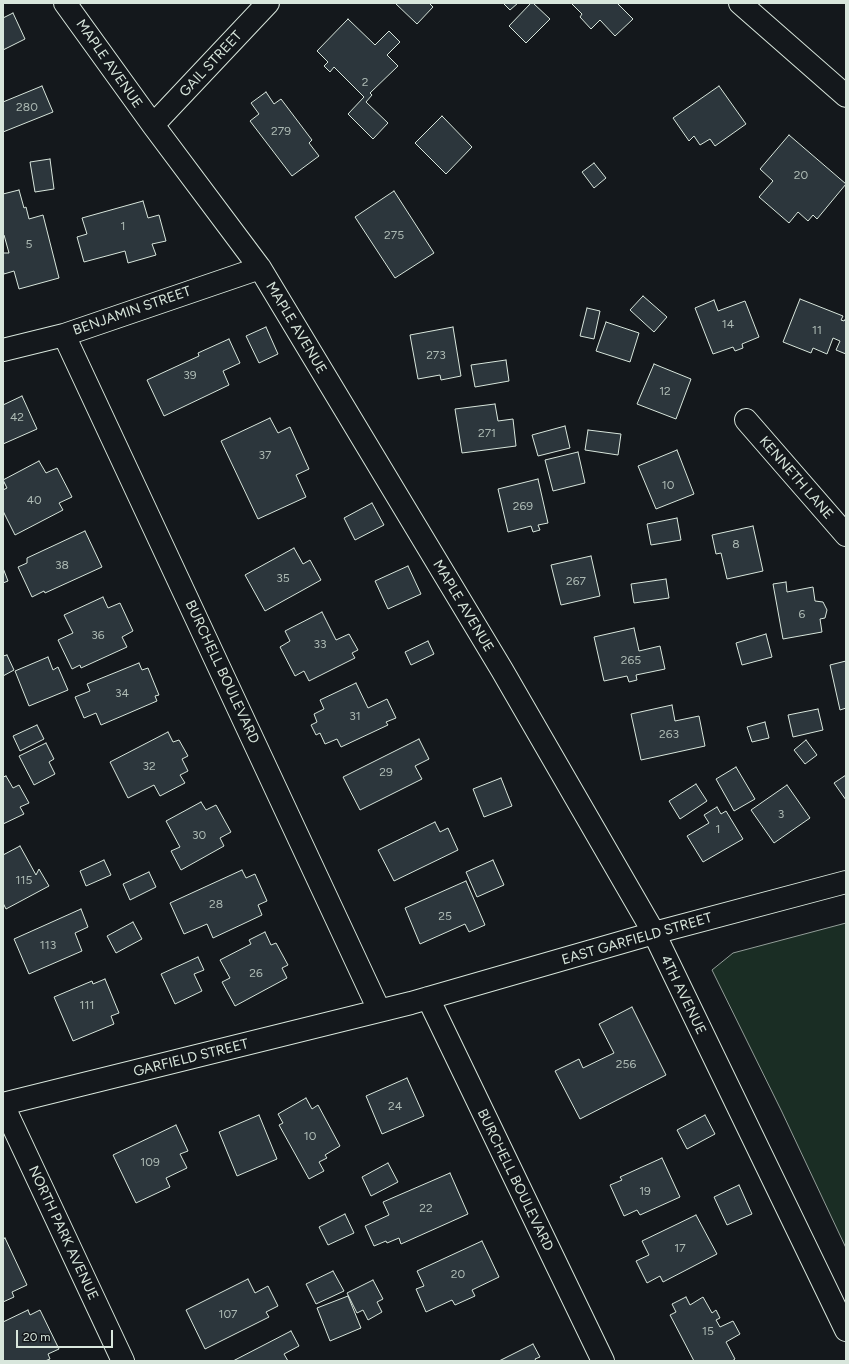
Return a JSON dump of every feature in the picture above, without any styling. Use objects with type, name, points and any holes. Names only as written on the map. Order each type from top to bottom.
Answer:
[{"type":"street","name":"MAPLE AVENUE","points":[[66,3],[153,125],[260,268],[502,670]]},
{"type":"street","name":"GAIL STREET","points":[[153,125],[268,3]]},
{"type":"street","points":[[740,3],[846,96]]},
{"type":"street","name":"BENJAMIN STREET","points":[[3,350],[64,334],[260,268]]},
{"type":"street","name":"BURCHELL BOULEVARD","points":[[64,334],[380,1010]]},
{"type":"street","name":"KENNETH LANE","points":[[746,420],[846,535]]},
{"type":"street","name":"4TH AVENUE","points":[[502,670],[654,933],[846,1330]]},
{"type":"street","name":"EAST GARFIELD STREET","points":[[380,1010],[428,998],[654,933],[846,882]]},
{"type":"street","name":"BURCHELL BOULEVARD","points":[[428,998],[603,1361]]},
{"type":"street","name":"GARFIELD STREET","points":[[3,1105],[380,1010]]},
{"type":"street","name":"NORTH PARK AVENUE","points":[[3,1105],[124,1361]]},
{"type":"green space","points":[[846,923],[846,1248],[782,1112],[712,970],[733,953]]},
{"type":"building","points":[[395,3],[429,3],[433,7],[417,24]]},
{"type":"building","points":[[503,3],[518,3],[510,10]]},
{"type":"building","points":[[531,3],[533,3],[550,19],[526,43],[509,26]]},
{"type":"building","points":[[571,3],[617,3],[633,19],[615,36],[600,20],[591,29],[580,17],[582,14]]},
{"type":"building","points":[[13,13],[25,39],[3,50],[3,18]]},
{"type":"building","points":[[348,19],[375,45],[389,31],[400,42],[387,55],[398,66],[370,93],[372,95],[366,102],[388,123],[373,139],[348,114],[364,97],[334,67],[330,72],[324,66],[328,62],[317,51]]},
{"type":"building","points":[[42,86],[53,112],[3,132],[3,102]]},
{"type":"building","points":[[719,86],[746,124],[715,146],[710,139],[700,145],[694,136],[689,141],[673,118]]},
{"type":"building","points":[[266,92],[274,104],[281,99],[312,140],[309,143],[319,156],[292,176],[250,121],[259,114],[251,103]]},
{"type":"building","points":[[442,116],[472,147],[446,174],[415,143]]},
{"type":"building","points":[[789,135],[846,184],[817,219],[813,215],[808,221],[798,212],[789,223],[759,197],[773,181],[760,169]]},
{"type":"building","points":[[50,159],[54,189],[35,192],[30,162]]},
{"type":"building","points":[[594,163],[606,178],[594,188],[582,172]]},
{"type":"building","points":[[19,190],[29,219],[43,215],[59,278],[19,289],[14,271],[4,274],[3,270],[3,253],[9,253],[4,235],[3,236],[3,194]]},
{"type":"building","points":[[394,191],[434,253],[395,278],[355,217]]},
{"type":"building","points":[[143,201],[148,218],[159,215],[166,241],[152,244],[156,255],[128,263],[125,251],[84,262],[77,237],[87,234],[82,218]]},
{"type":"building","points":[[643,296],[667,317],[654,332],[630,310]]},
{"type":"building","points":[[800,299],[843,316],[841,320],[844,321],[846,318],[846,354],[836,350],[840,341],[833,338],[827,354],[813,348],[811,353],[783,342]]},
{"type":"building","points":[[714,300],[718,311],[745,301],[759,337],[742,344],[743,348],[735,351],[733,347],[713,354],[695,308]]},
{"type":"building","points":[[587,308],[600,311],[594,339],[580,336]]},
{"type":"building","points":[[606,322],[639,333],[630,362],[596,351]]},
{"type":"building","points":[[266,327],[278,354],[259,363],[246,336]]},
{"type":"building","points":[[453,327],[461,376],[441,380],[440,375],[418,379],[410,335]]},
{"type":"building","points":[[229,339],[240,363],[223,371],[229,385],[164,416],[147,380],[199,356],[198,353]]},
{"type":"building","points":[[506,360],[509,381],[475,387],[471,365]]},
{"type":"building","points":[[654,364],[691,379],[676,419],[637,404]]},
{"type":"building","points":[[22,396],[37,429],[3,444],[3,405]]},
{"type":"building","points":[[495,404],[498,421],[513,419],[516,446],[462,453],[455,409]]},
{"type":"building","points":[[270,418],[278,433],[290,427],[309,469],[296,475],[306,497],[258,519],[221,441]]},
{"type":"building","points":[[565,426],[570,448],[538,456],[532,435]]},
{"type":"building","points":[[588,430],[621,434],[618,455],[585,450]]},
{"type":"building","points":[[677,450],[694,494],[656,509],[638,466]]},
{"type":"building","points":[[578,452],[585,483],[553,491],[545,460]]},
{"type":"building","points":[[39,461],[46,473],[57,468],[72,497],[59,503],[63,510],[15,535],[3,511],[3,490],[7,488],[3,480]]},
{"type":"building","points":[[538,479],[548,523],[538,525],[540,530],[533,532],[531,526],[508,532],[498,489]]},
{"type":"building","points":[[372,503],[384,525],[355,540],[344,518]]},
{"type":"building","points":[[677,518],[681,540],[651,545],[647,524]]},
{"type":"building","points":[[753,526],[763,571],[727,579],[721,553],[716,554],[712,535]]},
{"type":"building","points":[[85,531],[102,567],[45,593],[44,591],[32,597],[18,567],[27,563],[27,558]]},
{"type":"building","points":[[294,548],[303,564],[310,560],[321,580],[265,611],[245,575]]},
{"type":"building","points":[[591,556],[600,596],[561,605],[551,565]]},
{"type":"building","points":[[408,566],[421,594],[388,609],[375,581]]},
{"type":"building","points":[[3,568],[8,581],[3,583]]},
{"type":"building","points":[[666,579],[669,598],[634,603],[631,584]]},
{"type":"building","points":[[786,582],[787,592],[813,587],[815,601],[823,602],[827,610],[825,618],[820,619],[822,632],[783,639],[773,584]]},
{"type":"building","points":[[103,597],[108,608],[120,603],[133,631],[122,637],[127,647],[81,668],[80,665],[72,669],[58,640],[73,633],[64,615]]},
{"type":"building","points":[[322,612],[336,640],[349,634],[358,650],[352,653],[355,658],[309,681],[304,671],[295,676],[280,647],[290,641],[285,631]]},
{"type":"building","points":[[634,628],[639,651],[660,646],[665,669],[636,675],[637,680],[629,682],[627,676],[604,681],[594,637]]},
{"type":"building","points":[[766,634],[772,657],[742,665],[736,643]]},
{"type":"building","points":[[428,641],[434,654],[411,665],[405,652]]},
{"type":"building","points":[[7,655],[14,670],[3,676],[3,656]]},
{"type":"building","points":[[48,657],[53,670],[58,667],[68,690],[29,706],[15,671]]},
{"type":"building","points":[[846,661],[846,708],[840,710],[830,665]]},
{"type":"building","points":[[139,663],[142,670],[148,668],[159,695],[155,696],[157,701],[101,725],[96,713],[84,718],[75,697],[90,691],[87,684]]},
{"type":"building","points":[[356,683],[368,708],[387,699],[396,718],[386,722],[388,725],[341,747],[337,739],[325,744],[320,733],[316,735],[311,725],[317,722],[314,714],[324,709],[320,700]]},
{"type":"building","points":[[672,705],[675,721],[699,716],[705,746],[641,760],[631,714]]},
{"type":"building","points":[[818,709],[823,730],[793,737],[788,715]]},
{"type":"building","points":[[765,722],[769,738],[752,742],[747,727]]},
{"type":"building","points":[[37,725],[44,739],[20,751],[13,736]]},
{"type":"building","points":[[168,732],[173,742],[179,740],[188,756],[182,759],[188,771],[180,775],[185,783],[160,796],[154,785],[128,798],[110,762]]},
{"type":"building","points":[[419,739],[429,759],[415,766],[422,779],[360,810],[343,777]]},
{"type":"building","points":[[806,740],[817,755],[805,764],[794,750]]},
{"type":"building","points":[[46,743],[54,759],[49,762],[55,774],[34,785],[19,756]]},
{"type":"building","points":[[736,767],[755,799],[734,811],[716,779]]},
{"type":"building","points":[[846,775],[846,800],[834,783]]},
{"type":"building","points":[[6,776],[13,788],[19,785],[29,803],[20,807],[24,814],[3,824],[3,777]]},
{"type":"building","points":[[501,778],[512,806],[484,817],[473,789]]},
{"type":"building","points":[[696,784],[707,801],[680,819],[669,801]]},
{"type":"building","points":[[787,785],[810,818],[774,843],[751,810]]},
{"type":"building","points":[[201,802],[206,810],[216,805],[231,832],[220,838],[224,846],[181,870],[171,851],[180,847],[166,821]]},
{"type":"building","points":[[717,807],[721,814],[726,811],[743,839],[703,862],[687,836],[709,823],[704,815]]},
{"type":"building","points":[[435,822],[440,832],[448,828],[458,850],[394,881],[378,850]]},
{"type":"building","points":[[20,846],[36,875],[39,869],[49,886],[6,909],[3,903],[3,855]]},
{"type":"building","points":[[104,860],[111,875],[86,886],[80,871]]},
{"type":"building","points":[[493,860],[504,885],[477,897],[466,872]]},
{"type":"building","points":[[242,870],[246,878],[255,874],[267,901],[258,905],[262,915],[213,938],[207,924],[184,934],[170,903]]},
{"type":"building","points":[[149,872],[156,887],[130,900],[123,884]]},
{"type":"building","points":[[466,881],[485,925],[469,932],[465,924],[420,944],[405,908]]},
{"type":"building","points":[[81,909],[88,927],[75,933],[82,951],[29,974],[14,939]]},
{"type":"building","points":[[133,922],[142,939],[116,953],[107,936]]},
{"type":"building","points":[[265,932],[271,945],[276,943],[288,965],[282,968],[287,978],[235,1006],[222,982],[230,978],[220,960],[251,944],[249,940]]},
{"type":"building","points":[[198,957],[204,970],[194,974],[202,991],[175,1004],[161,974]]},
{"type":"building","points":[[105,979],[119,1013],[111,1016],[114,1024],[73,1041],[54,997],[92,981],[93,984]]},
{"type":"building","points":[[632,1007],[666,1075],[580,1119],[555,1071],[579,1059],[583,1068],[614,1053],[599,1024]]},
{"type":"building","points":[[407,1078],[424,1116],[382,1134],[366,1096]]},
{"type":"building","points":[[306,1098],[312,1109],[318,1105],[340,1146],[325,1155],[327,1158],[319,1162],[324,1171],[309,1179],[279,1125],[283,1123],[278,1114]]},
{"type":"building","points":[[259,1115],[277,1159],[237,1176],[219,1132]]},
{"type":"building","points":[[705,1115],[715,1134],[687,1149],[677,1130]]},
{"type":"building","points":[[176,1125],[188,1151],[180,1154],[187,1168],[166,1178],[170,1187],[136,1203],[113,1155]]},
{"type":"building","points":[[662,1158],[680,1197],[640,1215],[637,1210],[624,1216],[610,1185],[622,1180],[620,1177]]},
{"type":"building","points":[[388,1163],[398,1182],[371,1196],[362,1177]]},
{"type":"building","points":[[450,1173],[468,1214],[401,1244],[399,1238],[374,1246],[365,1226],[389,1215],[383,1202]]},
{"type":"building","points":[[739,1185],[752,1214],[727,1225],[714,1197]]},
{"type":"building","points":[[345,1214],[354,1233],[328,1245],[319,1227]]},
{"type":"building","points":[[696,1215],[717,1254],[663,1282],[660,1276],[647,1283],[636,1261],[649,1255],[642,1241]]},
{"type":"building","points":[[5,1238],[27,1285],[12,1292],[14,1297],[3,1302],[3,1239]]},
{"type":"building","points":[[482,1241],[499,1277],[472,1290],[475,1296],[455,1305],[452,1300],[426,1312],[416,1289],[424,1286],[417,1271]]},
{"type":"building","points":[[333,1271],[344,1291],[316,1304],[306,1284]]},
{"type":"building","points":[[248,1279],[255,1293],[268,1286],[278,1306],[266,1312],[269,1317],[205,1349],[186,1310]]},
{"type":"building","points":[[373,1280],[383,1299],[377,1302],[382,1312],[368,1320],[363,1310],[357,1313],[347,1293]]},
{"type":"building","points":[[348,1296],[361,1328],[330,1341],[317,1308]]},
{"type":"building","points":[[686,1297],[690,1305],[703,1297],[712,1313],[716,1310],[720,1318],[716,1320],[720,1327],[733,1321],[740,1334],[726,1342],[735,1359],[732,1361],[694,1361],[670,1315],[676,1312],[672,1304]]},
{"type":"building","points":[[28,1310],[30,1315],[40,1310],[59,1349],[48,1354],[50,1359],[45,1361],[3,1361],[3,1322]]},
{"type":"building","points":[[291,1331],[299,1346],[284,1354],[288,1361],[233,1361]]},
{"type":"building","points":[[533,1344],[540,1357],[535,1359],[536,1361],[499,1361]]}]
